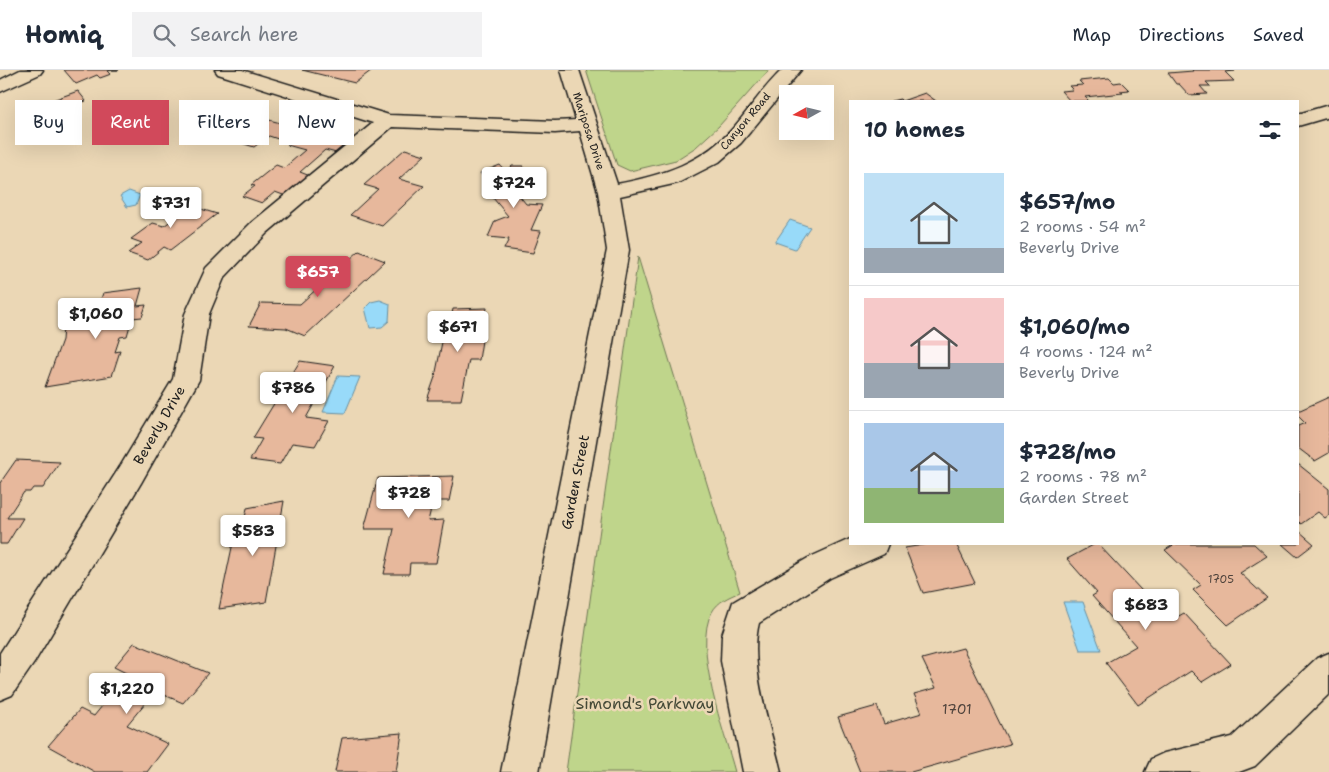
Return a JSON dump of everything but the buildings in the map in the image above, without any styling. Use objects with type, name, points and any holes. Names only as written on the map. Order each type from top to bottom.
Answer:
[{"type":"street","points":[[0,87],[34,70]]},
{"type":"street","points":[[224,70],[387,121],[555,127],[587,126]]},
{"type":"street","name":"Mariposa Drive","points":[[570,70],[609,192]]},
{"type":"street","name":"Canyon Road","points":[[609,192],[664,181],[682,175],[706,163],[725,148],[760,104],[792,70]]},
{"type":"street","points":[[1299,120],[1329,112]]},
{"type":"street","name":"Beverly Drive","points":[[0,683],[22,651],[132,474],[186,380],[197,314],[214,274],[259,228],[387,121]]},
{"type":"street","name":"Garden Street","points":[[520,772],[618,250],[609,192]]},
{"type":"street","points":[[762,772],[738,661],[739,635],[745,613],[819,568],[871,545]]},
{"type":"street","points":[[1164,772],[1242,753],[1329,670]]},
{"type":"green space","points":[[586,70],[769,70],[719,126],[696,147],[676,160],[630,171],[617,165]]},
{"type":"green space","name":"Simond's Parkway","points":[[638,257],[740,592],[714,608],[707,627],[706,646],[712,690],[735,772],[566,772]]},
{"type":"water","points":[[129,191],[140,195],[136,205],[127,207],[120,196]]},
{"type":"water","points":[[790,220],[810,227],[795,249],[775,242]]},
{"type":"water","points":[[380,300],[390,304],[389,321],[382,327],[370,328],[365,308],[371,302]]},
{"type":"water","points":[[338,376],[360,377],[345,413],[323,412]]},
{"type":"water","points":[[1063,602],[1083,602],[1101,650],[1080,650]]}]
